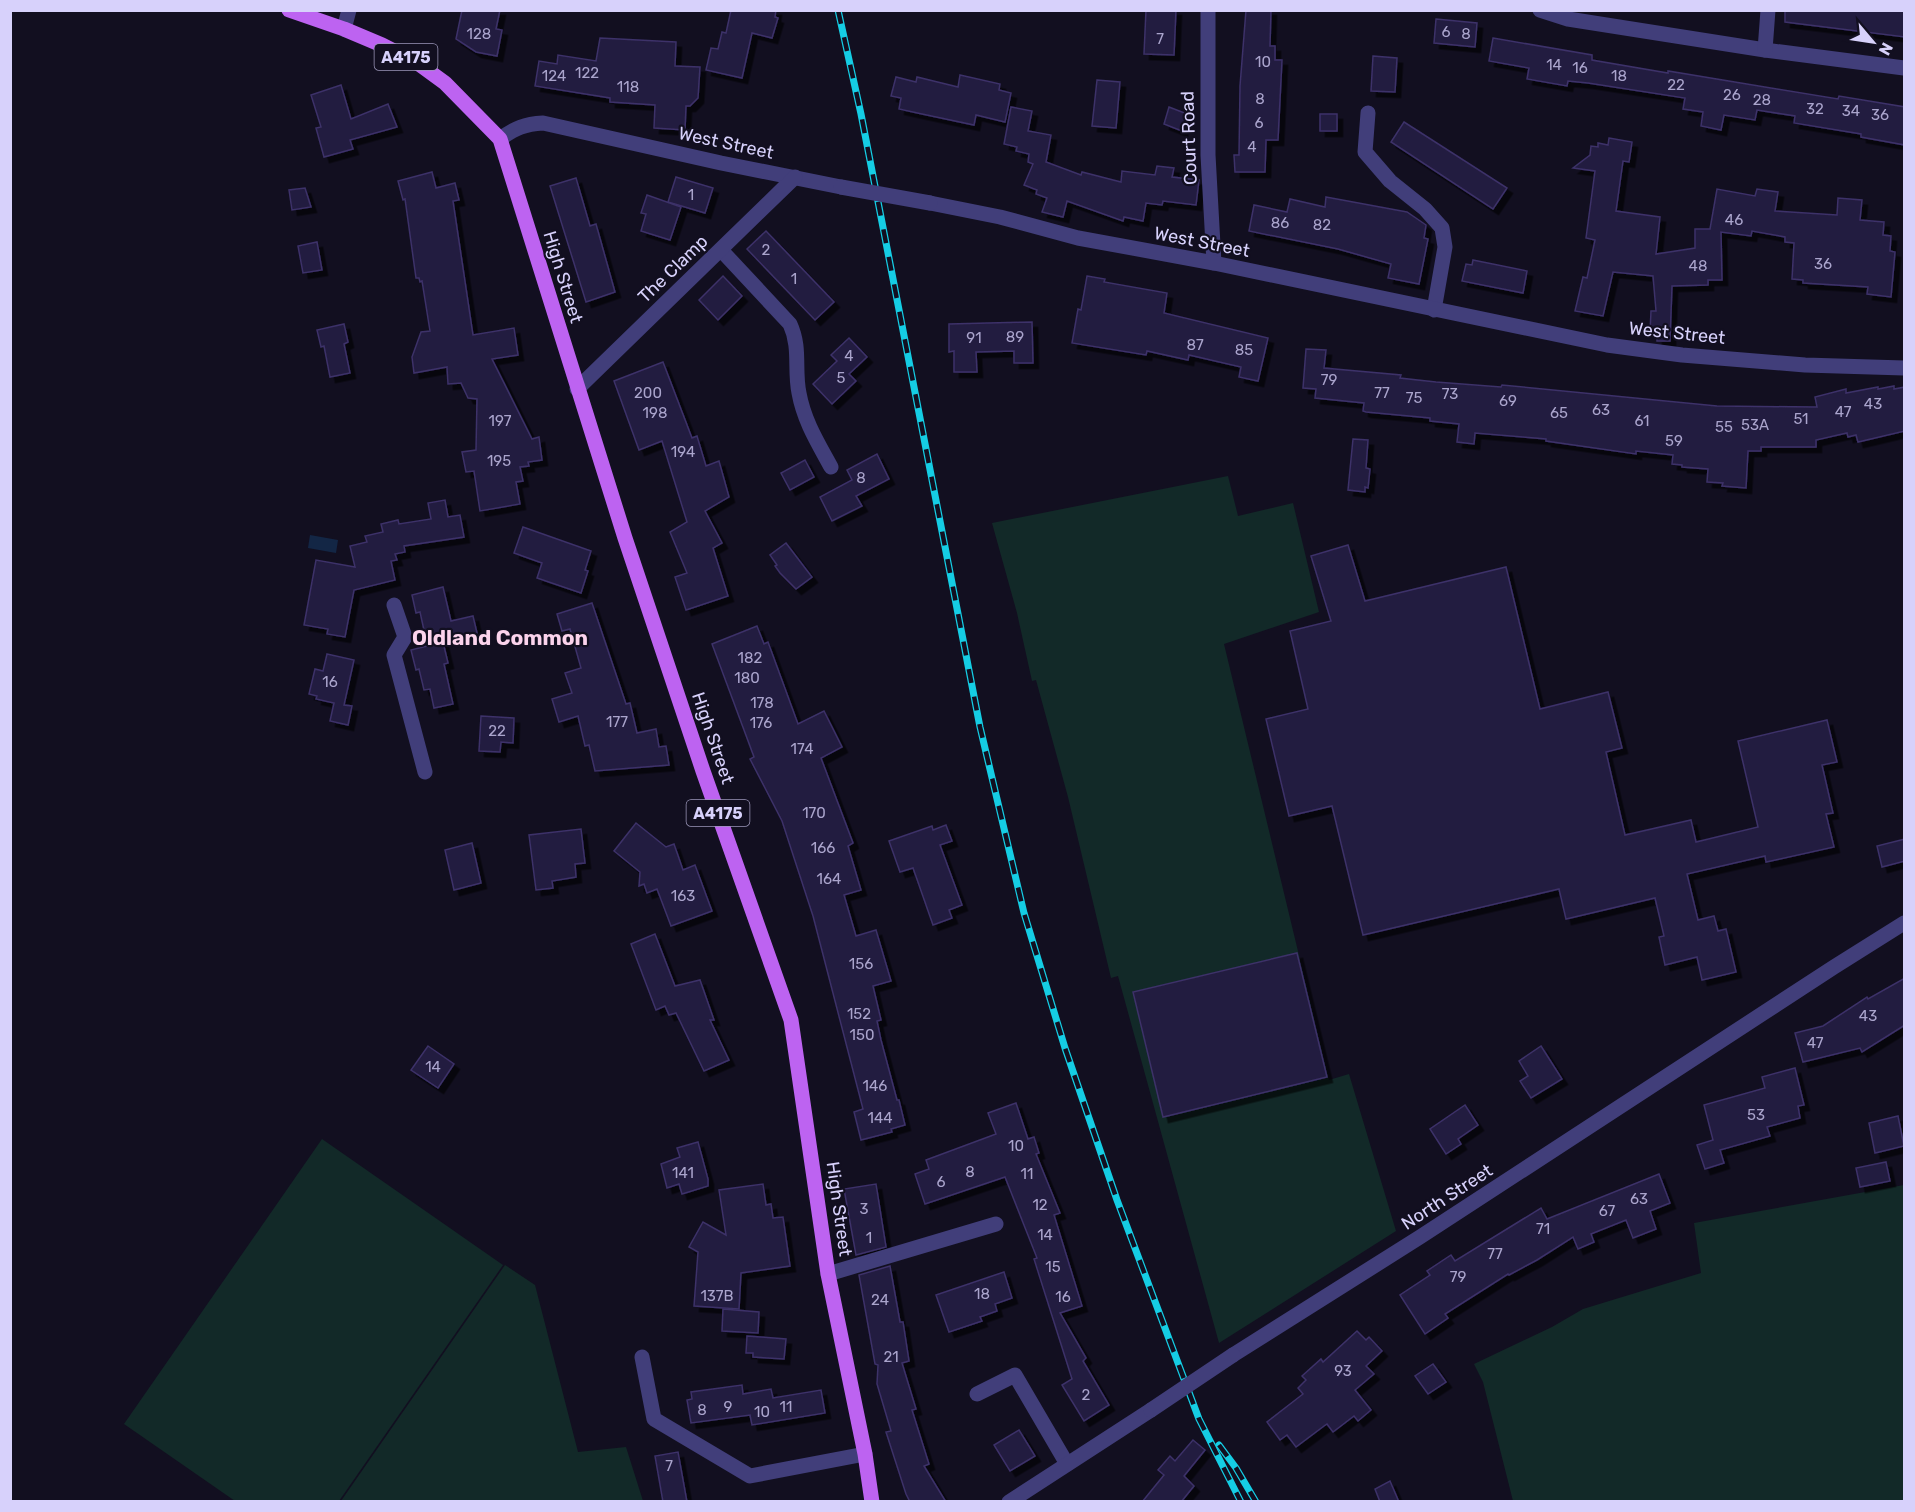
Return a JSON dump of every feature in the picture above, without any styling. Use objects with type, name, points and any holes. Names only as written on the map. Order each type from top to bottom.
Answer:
[{"type":"main road","name":"A4175","points":[[289,10],[344,29],[419,64],[445,83],[500,139]]},
{"type":"main road","name":"High Street","points":[[500,139],[577,389],[703,771],[791,1020],[828,1274],[865,1454],[872,1502]]},
{"type":"street","points":[[344,29],[349,10]]},
{"type":"street","name":"Court Road","points":[[1208,10],[1208,155],[1214,263]]},
{"type":"street","points":[[1540,10],[1562,18],[1765,50],[1905,68]]},
{"type":"street","points":[[1765,50],[1768,10]]},
{"type":"street","points":[[1368,113],[1365,152],[1390,182],[1425,209],[1442,228],[1445,247],[1434,310]]},
{"type":"street","name":"West Street","points":[[500,139],[514,128],[543,123],[721,163],[1000,217],[1078,238],[1214,263],[1607,345],[1682,355],[1805,365],[1905,368]]},
{"type":"street","name":"The Clamp","points":[[577,389],[795,177]]},
{"type":"street","points":[[721,250],[790,324],[796,337],[798,391],[802,407],[807,424],[831,467]]},
{"type":"street","points":[[394,605],[405,637],[394,656],[425,772]]},
{"type":"street","name":"North Street","points":[[1009,1502],[1233,1355],[1440,1225],[1905,923]]},
{"type":"street","points":[[828,1274],[996,1224]]},
{"type":"street","points":[[642,1357],[654,1419],[750,1476],[865,1454]]},
{"type":"street","points":[[977,1394],[1015,1375],[1067,1464]]},
{"type":"green space","points":[[1228,476],[1238,516],[1293,503],[1319,612],[1224,644],[1329,1080],[1349,1074],[1396,1231],[1219,1343],[1118,976],[1111,978],[1068,797],[1036,680],[1032,681],[1017,613],[992,523]]},
{"type":"green space","points":[[322,1139],[503,1265],[339,1501],[235,1501],[124,1424]]},
{"type":"green space","points":[[1904,1185],[1904,1501],[1513,1501],[1483,1382],[1474,1364],[1552,1327],[1583,1309],[1701,1273],[1694,1223]]},
{"type":"green space","points":[[505,1265],[535,1285],[578,1452],[626,1447],[643,1501],[341,1501]]},
{"type":"water","points":[[310,535],[338,540],[336,553],[308,548]]},
{"type":"building","points":[[462,10],[500,10],[496,29],[502,30],[497,56],[476,52],[456,39]]},
{"type":"building","points":[[731,10],[776,10],[775,17],[778,18],[772,38],[752,33],[742,78],[706,70],[711,48],[718,49],[722,32],[726,33]]},
{"type":"building","points":[[1146,10],[1176,10],[1174,55],[1144,54]]},
{"type":"building","points":[[1246,10],[1271,10],[1270,46],[1275,46],[1275,60],[1282,60],[1278,140],[1266,140],[1265,172],[1235,172],[1234,155],[1239,155],[1240,86]]},
{"type":"building","points":[[1785,10],[1905,10],[1905,37],[1785,22]]},
{"type":"building","points":[[1436,19],[1477,23],[1475,47],[1434,43]]},
{"type":"building","points":[[600,38],[676,42],[675,66],[700,67],[698,98],[690,106],[686,106],[685,130],[654,128],[655,105],[610,102],[610,98],[535,86],[539,61],[557,64],[558,55],[596,61]]},
{"type":"building","points":[[1493,38],[1592,55],[1592,60],[1668,73],[1668,71],[1838,99],[1839,96],[1905,107],[1905,145],[1861,137],[1861,134],[1794,123],[1795,116],[1757,110],[1755,120],[1724,115],[1721,130],[1701,126],[1703,112],[1683,109],[1685,98],[1588,83],[1568,81],[1567,86],[1527,79],[1529,68],[1489,61]]},
{"type":"building","points":[[1373,56],[1397,58],[1395,92],[1371,91]]},
{"type":"building","points":[[960,75],[1000,84],[999,90],[1011,93],[1005,122],[976,115],[974,125],[899,109],[901,98],[891,96],[896,77],[916,82],[917,77],[958,87]]},
{"type":"building","points":[[1097,80],[1120,82],[1116,128],[1092,126]]},
{"type":"building","points":[[341,85],[351,119],[388,104],[397,127],[350,140],[353,149],[324,157],[316,128],[321,127],[311,95]]},
{"type":"building","points":[[1011,107],[1032,111],[1028,131],[1051,135],[1046,162],[1081,175],[1082,172],[1121,182],[1122,171],[1155,175],[1157,166],[1174,168],[1172,177],[1199,180],[1196,205],[1163,201],[1162,205],[1146,203],[1143,221],[1124,217],[1123,221],[1067,201],[1063,217],[1042,212],[1047,198],[1036,194],[1037,190],[1024,185],[1033,164],[1028,162],[1029,154],[1016,151],[1017,147],[1004,144]]},
{"type":"building","points":[[1169,107],[1187,114],[1182,131],[1164,124]]},
{"type":"building","points":[[1320,114],[1337,114],[1337,131],[1320,131]]},
{"type":"building","points":[[1404,122],[1507,188],[1493,209],[1391,142]]},
{"type":"building","points":[[1609,138],[1632,142],[1629,162],[1623,161],[1616,211],[1660,217],[1656,254],[1695,248],[1695,229],[1710,229],[1717,189],[1755,196],[1757,189],[1778,192],[1775,211],[1837,215],[1838,198],[1862,200],[1860,220],[1884,222],[1883,235],[1891,236],[1890,251],[1895,252],[1891,297],[1867,294],[1868,287],[1803,283],[1803,280],[1792,279],[1794,243],[1785,242],[1785,237],[1752,231],[1751,236],[1721,232],[1722,280],[1708,280],[1708,285],[1672,286],[1670,341],[1657,341],[1657,332],[1650,332],[1651,311],[1656,311],[1653,276],[1613,272],[1603,316],[1575,311],[1583,277],[1587,278],[1595,240],[1586,238],[1595,171],[1573,168],[1590,155],[1591,146],[1598,147],[1598,143],[1608,145]]},
{"type":"building","points":[[432,172],[436,188],[455,183],[459,200],[453,201],[473,335],[514,328],[518,355],[492,359],[532,439],[539,437],[542,460],[528,462],[529,466],[520,467],[523,481],[516,482],[520,504],[480,511],[474,471],[466,472],[462,452],[476,450],[477,399],[468,398],[461,383],[448,384],[447,367],[414,373],[412,357],[421,332],[430,331],[422,281],[416,278],[405,199],[403,200],[398,181]]},
{"type":"building","points":[[676,177],[713,188],[705,213],[668,202]]},
{"type":"building","points":[[576,178],[590,226],[596,224],[615,292],[586,302],[550,186]]},
{"type":"building","points":[[305,188],[311,207],[292,210],[289,190]]},
{"type":"building","points":[[647,195],[681,207],[670,240],[641,231],[646,214],[641,213]]},
{"type":"building","points":[[1326,197],[1407,212],[1426,225],[1424,238],[1428,239],[1419,284],[1388,278],[1391,264],[1338,249],[1249,231],[1254,205],[1287,212],[1290,199],[1325,207]]},
{"type":"building","points":[[766,231],[834,302],[815,320],[747,249]]},
{"type":"building","points":[[317,242],[322,270],[303,273],[298,246]]},
{"type":"building","points":[[1473,260],[1527,271],[1523,293],[1462,281],[1466,264],[1472,265]]},
{"type":"building","points":[[723,276],[742,296],[718,320],[699,300]]},
{"type":"building","points":[[1087,276],[1105,279],[1104,282],[1167,293],[1164,313],[1268,338],[1258,381],[1239,377],[1241,367],[1189,355],[1188,360],[1147,351],[1146,355],[1072,343]]},
{"type":"building","points":[[1032,322],[1033,363],[1014,363],[1014,351],[976,352],[977,372],[954,372],[954,351],[949,352],[949,324]]},
{"type":"building","points":[[344,324],[348,342],[344,344],[350,373],[330,377],[324,346],[321,347],[317,330]]},
{"type":"building","points":[[849,338],[867,357],[849,374],[856,381],[832,404],[813,384],[837,361],[831,355]]},
{"type":"building","points":[[1306,349],[1326,350],[1324,368],[1401,375],[1400,378],[1436,382],[1501,387],[1502,385],[1717,406],[1817,407],[1815,397],[1846,389],[1846,393],[1878,387],[1878,389],[1894,386],[1894,389],[1905,387],[1905,431],[1858,442],[1856,435],[1848,437],[1847,433],[1816,440],[1816,447],[1761,447],[1761,451],[1748,451],[1746,488],[1722,486],[1723,483],[1707,482],[1708,469],[1672,464],[1673,455],[1636,451],[1636,454],[1546,441],[1546,439],[1475,433],[1474,444],[1457,442],[1459,424],[1430,421],[1430,418],[1366,412],[1363,411],[1364,403],[1315,398],[1316,389],[1303,388]]},
{"type":"building","points":[[663,362],[692,438],[697,436],[706,466],[719,461],[729,497],[705,511],[722,543],[713,548],[728,596],[686,610],[675,577],[687,573],[670,532],[687,522],[662,441],[639,450],[614,381]]},
{"type":"building","points":[[1353,439],[1368,440],[1366,468],[1370,469],[1368,488],[1365,487],[1365,492],[1348,490]]},
{"type":"building","points":[[877,454],[889,479],[856,496],[862,506],[832,521],[820,497],[852,480],[847,470]]},
{"type":"building","points":[[805,460],[814,477],[790,490],[781,473]]},
{"type":"building","points":[[445,500],[448,517],[460,515],[464,537],[404,546],[405,552],[395,554],[397,560],[391,561],[395,580],[354,590],[345,637],[327,634],[328,629],[304,625],[316,560],[355,567],[350,546],[367,542],[365,536],[383,532],[381,524],[398,520],[399,524],[431,519],[428,503]]},
{"type":"building","points":[[523,527],[591,551],[581,593],[537,578],[542,563],[514,553]]},
{"type":"building","points":[[786,543],[812,577],[796,589],[780,573],[770,555]]},
{"type":"building","points":[[1348,545],[1365,601],[1506,567],[1540,709],[1608,692],[1622,748],[1606,752],[1625,835],[1691,820],[1696,842],[1758,827],[1738,741],[1827,720],[1837,762],[1822,765],[1833,813],[1826,814],[1834,847],[1766,862],[1765,856],[1687,874],[1698,920],[1714,916],[1718,931],[1726,929],[1736,972],[1702,980],[1697,957],[1665,965],[1659,937],[1664,936],[1655,898],[1566,919],[1559,889],[1363,935],[1332,806],[1289,816],[1266,719],[1308,709],[1290,631],[1331,621],[1311,556]]},
{"type":"building","points":[[443,587],[451,621],[473,616],[477,633],[427,644],[420,612],[416,613],[412,595]]},
{"type":"building","points":[[592,603],[626,704],[630,703],[637,733],[656,729],[659,747],[666,746],[669,765],[595,771],[589,745],[585,746],[578,716],[559,722],[552,699],[572,693],[565,673],[581,668],[570,629],[562,631],[557,614]]},
{"type":"building","points":[[757,626],[764,644],[768,642],[798,724],[824,711],[842,747],[821,758],[853,843],[848,846],[861,890],[844,895],[856,936],[876,930],[891,981],[873,986],[881,1020],[877,1021],[881,1040],[905,1125],[891,1129],[892,1132],[861,1140],[854,1112],[863,1109],[813,916],[782,821],[750,759],[754,757],[712,644]]},
{"type":"building","points":[[443,642],[448,663],[444,664],[453,704],[434,708],[430,689],[424,690],[411,650]]},
{"type":"building","points":[[327,654],[354,660],[344,705],[352,706],[348,725],[330,721],[334,703],[316,699],[317,696],[309,694],[315,669],[323,671]]},
{"type":"building","points":[[481,716],[514,718],[513,743],[501,742],[500,752],[479,751]]},
{"type":"building","points":[[636,823],[666,847],[674,844],[683,870],[695,865],[712,911],[671,926],[657,889],[647,893],[644,884],[639,886],[640,872],[614,851]]},
{"type":"building","points":[[946,825],[952,841],[940,845],[962,905],[949,910],[952,918],[933,925],[913,868],[900,872],[889,841],[932,826],[933,830]]},
{"type":"building","points":[[581,829],[585,863],[575,864],[576,877],[552,881],[553,888],[536,890],[529,835]]},
{"type":"building","points":[[1905,839],[1905,861],[1882,867],[1877,846]]},
{"type":"building","points":[[472,843],[481,883],[454,890],[445,850]]},
{"type":"building","points":[[655,934],[675,986],[700,980],[714,1020],[710,1020],[729,1060],[704,1071],[676,1013],[669,1015],[665,1006],[656,1010],[631,944]]},
{"type":"building","points":[[1297,953],[1327,1077],[1163,1117],[1133,992]]},
{"type":"building","points":[[1905,978],[1905,1025],[1862,1052],[1860,1048],[1803,1062],[1795,1033],[1823,1026],[1867,997],[1868,999]]},
{"type":"building","points":[[428,1046],[454,1064],[438,1088],[411,1070]]},
{"type":"building","points":[[1541,1046],[1562,1079],[1531,1098],[1520,1081],[1528,1076],[1519,1061]]},
{"type":"building","points":[[1795,1068],[1804,1105],[1798,1106],[1800,1118],[1767,1127],[1770,1136],[1720,1150],[1724,1163],[1705,1169],[1697,1145],[1713,1140],[1704,1105],[1765,1088],[1762,1077]]},
{"type":"building","points":[[1016,1103],[1028,1139],[1034,1137],[1039,1153],[1036,1154],[1060,1213],[1054,1215],[1082,1306],[1060,1313],[1086,1358],[1083,1361],[1109,1405],[1084,1421],[1062,1385],[1072,1379],[1034,1259],[1037,1258],[1005,1177],[925,1204],[915,1174],[929,1169],[926,1160],[996,1134],[988,1113]]},
{"type":"building","points":[[1465,1105],[1478,1125],[1458,1139],[1461,1144],[1446,1154],[1430,1129]]},
{"type":"building","points":[[1898,1116],[1904,1146],[1875,1153],[1869,1123]]},
{"type":"building","points":[[698,1142],[708,1186],[682,1194],[679,1184],[667,1188],[661,1164],[680,1157],[677,1148]]},
{"type":"building","points":[[1886,1162],[1890,1181],[1860,1187],[1856,1168]]},
{"type":"building","points":[[1659,1174],[1670,1203],[1650,1211],[1656,1229],[1633,1238],[1626,1220],[1591,1234],[1594,1242],[1578,1249],[1573,1237],[1537,1260],[1508,1274],[1445,1314],[1448,1318],[1425,1334],[1400,1295],[1430,1275],[1427,1271],[1451,1255],[1455,1261],[1541,1208],[1547,1219]]},
{"type":"building","points":[[763,1184],[766,1205],[771,1204],[773,1218],[783,1217],[790,1266],[741,1273],[739,1309],[694,1306],[698,1252],[689,1247],[703,1222],[726,1235],[719,1190]]},
{"type":"building","points":[[876,1184],[886,1247],[856,1255],[844,1189]]},
{"type":"building","points":[[890,1266],[909,1361],[902,1363],[916,1409],[912,1410],[929,1464],[924,1466],[946,1502],[910,1502],[886,1432],[891,1431],[877,1384],[878,1365],[875,1364],[859,1275]]},
{"type":"building","points":[[1004,1272],[1012,1298],[995,1304],[997,1311],[980,1317],[982,1321],[949,1332],[936,1295]]},
{"type":"building","points":[[723,1309],[759,1312],[758,1333],[722,1331]]},
{"type":"building","points":[[1357,1331],[1366,1340],[1369,1337],[1382,1351],[1366,1366],[1374,1374],[1355,1390],[1371,1410],[1358,1421],[1354,1416],[1333,1432],[1327,1424],[1296,1447],[1287,1435],[1280,1440],[1267,1422],[1303,1394],[1298,1388],[1306,1380],[1302,1376],[1321,1359],[1323,1362]]},
{"type":"building","points":[[747,1336],[786,1339],[784,1359],[753,1357],[753,1353],[746,1353]]},
{"type":"building","points":[[1433,1364],[1446,1382],[1428,1394],[1415,1376]]},
{"type":"building","points":[[742,1385],[743,1394],[771,1389],[773,1398],[821,1390],[825,1413],[752,1425],[750,1415],[691,1423],[687,1400],[692,1399],[691,1392]]},
{"type":"building","points":[[1019,1430],[1035,1456],[1010,1471],[994,1445]]},
{"type":"building","points":[[1193,1440],[1205,1450],[1184,1476],[1194,1486],[1181,1502],[1142,1502],[1164,1475],[1158,1470],[1170,1456],[1175,1461]]},
{"type":"building","points":[[678,1452],[687,1502],[663,1502],[655,1456]]},
{"type":"building","points":[[1390,1481],[1399,1502],[1380,1502],[1375,1489]]},
{"type":"railway","points":[[838,10],[861,114],[980,727],[1024,913],[1065,1048],[1117,1200],[1199,1419],[1241,1502]]},
{"type":"railway","points":[[1219,1445],[1256,1502]]},
{"type":"district","name":"Oldland Common","points":[[500,638]]}]
